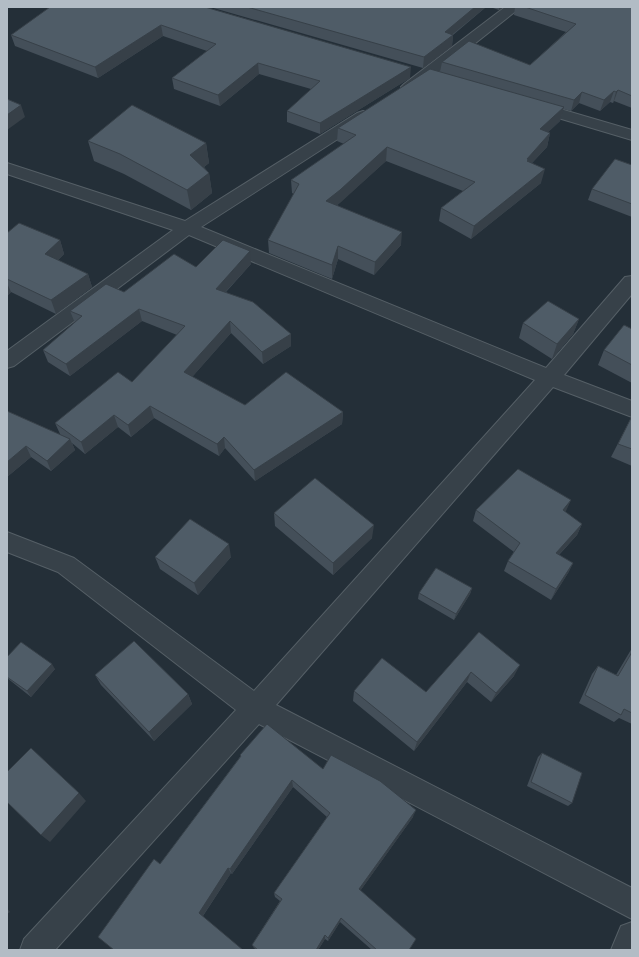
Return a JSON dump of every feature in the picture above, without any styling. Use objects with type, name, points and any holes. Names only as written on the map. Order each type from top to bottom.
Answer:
[{"type":"street","points":[[7,361],[187,228],[425,76],[514,7]]},
{"type":"street","points":[[518,102],[632,135]]},
{"type":"street","points":[[7,168],[187,228],[550,378],[632,409]]},
{"type":"street","points":[[35,950],[256,709],[550,378],[632,282]]},
{"type":"street","points":[[7,542],[66,565],[256,709],[632,904]]},
{"type":"street","points":[[626,950],[632,937]]},
{"type":"building","points":[[50,7],[205,7],[411,67],[320,123],[287,111],[320,81],[258,63],[218,95],[172,78],[216,44],[161,25],[95,67],[11,35]]},
{"type":"building","points":[[247,7],[475,7],[445,32],[453,35],[424,57]]},
{"type":"building","points":[[525,7],[632,7],[632,96],[618,90],[616,92],[614,91],[604,100],[582,92],[574,100],[442,62],[469,41],[530,65],[576,24]]},
{"type":"building","points":[[430,69],[564,107],[540,129],[550,133],[527,159],[529,160],[527,161],[545,169],[474,226],[441,208],[475,182],[387,147],[326,201],[402,232],[375,262],[338,246],[332,265],[268,240],[299,184],[291,180],[356,135],[338,128]]},
{"type":"building","points":[[7,99],[21,105],[7,115]]},
{"type":"building","points":[[132,105],[206,143],[190,155],[209,173],[187,190],[120,154],[88,141]]},
{"type":"building","points":[[615,159],[632,165],[632,204],[592,189]]},
{"type":"building","points":[[19,223],[60,240],[45,254],[88,274],[51,300],[7,279],[7,233]]},
{"type":"building","points":[[223,240],[250,251],[216,289],[253,302],[291,334],[262,352],[230,321],[184,372],[245,405],[286,372],[343,412],[254,470],[224,437],[217,444],[150,406],[128,425],[114,415],[81,442],[55,423],[118,372],[132,382],[185,326],[139,309],[66,364],[43,350],[82,316],[70,311],[106,284],[124,292],[174,254],[196,267]]},
{"type":"building","points":[[548,301],[579,319],[557,344],[523,323]]},
{"type":"building","points":[[624,325],[632,329],[632,365],[604,350]]},
{"type":"building","points":[[7,411],[70,439],[47,461],[26,446],[7,462]]},
{"type":"building","points":[[632,416],[632,449],[618,444]]},
{"type":"building","points":[[518,469],[571,500],[563,510],[582,524],[556,553],[573,563],[556,589],[508,561],[520,543],[476,510]]},
{"type":"building","points":[[315,478],[374,525],[333,563],[274,513]]},
{"type":"building","points":[[190,519],[229,544],[194,583],[155,557]]},
{"type":"building","points":[[436,568],[472,588],[456,614],[419,593]]},
{"type":"building","points":[[479,632],[520,665],[496,693],[471,672],[417,742],[354,691],[382,658],[426,692]]},
{"type":"building","points":[[134,641],[188,694],[149,732],[95,675]]},
{"type":"building","points":[[21,642],[52,664],[27,691],[7,677],[7,657]]},
{"type":"building","points":[[632,652],[632,713],[624,709],[621,715],[585,695],[598,666],[618,676]]},
{"type":"building","points":[[267,724],[323,769],[331,755],[380,781],[416,810],[359,889],[416,939],[409,950],[377,950],[341,918],[328,938],[325,935],[316,950],[258,950],[252,945],[282,899],[274,893],[330,813],[292,780],[230,869],[228,868],[199,913],[243,950],[114,950],[98,937],[154,859],[160,864],[241,756],[240,755]]},
{"type":"building","points":[[31,748],[79,793],[41,835],[7,802],[7,772]]},
{"type":"building","points":[[542,753],[582,773],[572,803],[531,782]]}]
